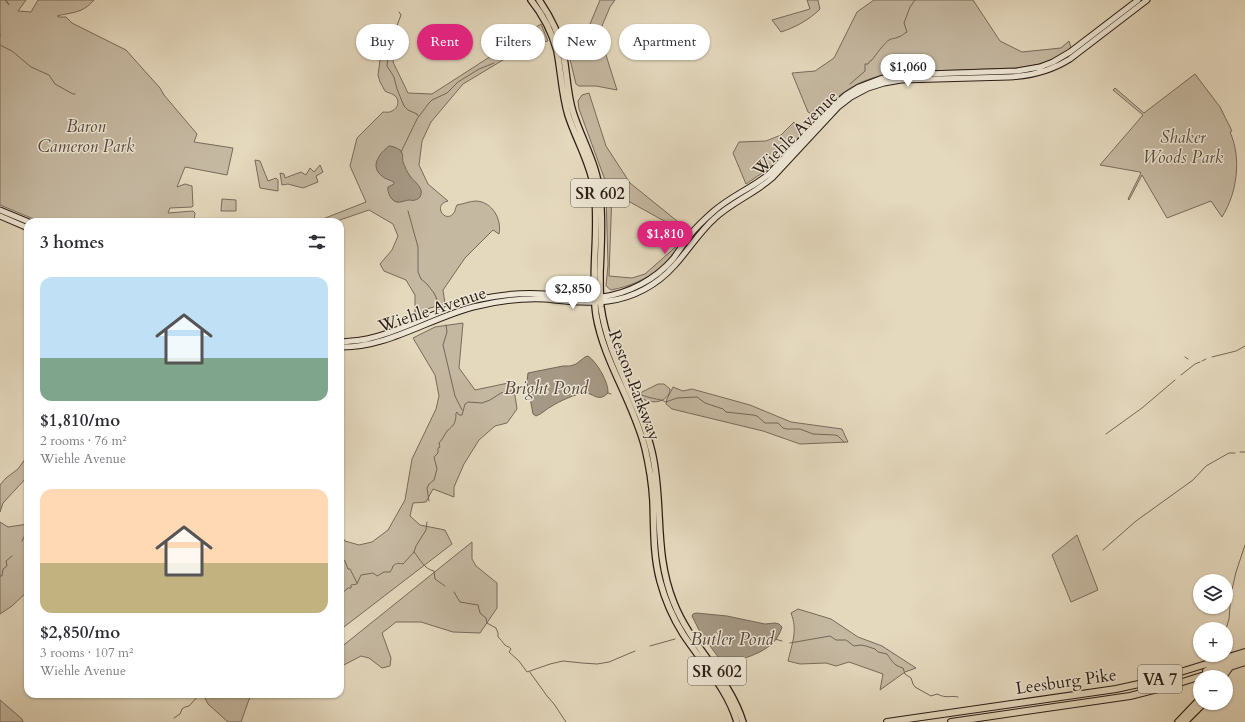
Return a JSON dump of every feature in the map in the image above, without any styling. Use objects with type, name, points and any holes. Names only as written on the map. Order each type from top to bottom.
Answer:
[{"type":"highway","name":"Leesburg Pike","points":[[1211,670],[1245,652]]},
{"type":"highway","points":[[1212,670],[1245,657]]},
{"type":"highway","name":"Leesburg Pike","points":[[1216,670],[1245,662]]},
{"type":"highway","points":[[1228,670],[1231,666]]},
{"type":"highway","name":"Leesburg Pike","points":[[887,722],[1116,689],[1193,675]]},
{"type":"highway","name":"Leesburg Pike","points":[[951,722],[1115,699],[1144,693],[1193,678]]},
{"type":"highway","points":[[1184,682],[1193,682]]},
{"type":"main road","name":"Reston Parkway","points":[[531,0],[543,18],[552,38],[556,51],[566,108],[592,176],[595,204],[597,300],[600,335],[605,350],[636,419],[645,449],[652,488],[656,556],[664,592],[678,624],[731,704],[738,722]]},
{"type":"main road","name":"Reston Parkway","points":[[539,0],[552,20],[558,36],[563,52],[572,109],[597,174],[601,208],[597,300],[607,339],[640,413],[653,456],[658,487],[661,554],[665,576],[670,592],[684,624],[723,679],[732,696],[742,722]]},
{"type":"main road","name":"Wiehle Avenue","points":[[597,300],[630,289],[643,283],[661,271],[674,258],[692,233],[709,216],[729,200],[764,178],[778,166],[836,103],[859,87],[895,75],[1017,71],[1040,67],[1053,62],[1070,52],[1138,0]]},
{"type":"main road","name":"Wiehle Avenue","points":[[344,347],[372,344],[425,324],[433,318],[470,301],[494,296],[542,294],[597,300],[618,299],[633,294],[651,285],[674,267],[699,234],[711,221],[731,205],[767,183],[833,112],[844,102],[860,92],[876,85],[901,80],[1019,77],[1041,72],[1070,59],[1147,0]]},
{"type":"main road","points":[[0,210],[24,220]]},
{"type":"main road","points":[[0,216],[24,226]]},
{"type":"main road","name":"Wiehle Avenue","points":[[344,342],[368,339],[422,319],[433,318]]},
{"type":"main road","points":[[1178,722],[1193,707]]},
{"type":"main road","points":[[1185,722],[1197,710]]},
{"type":"green space","name":"Baron Cameron Park","points":[[0,0],[5,0],[9,5],[6,0],[26,0],[18,11],[31,12],[38,0],[94,0],[90,5],[81,10],[57,16],[66,17],[72,23],[126,50],[160,88],[164,95],[197,134],[194,142],[233,148],[227,175],[185,167],[177,187],[185,184],[192,186],[193,206],[170,208],[168,213],[193,211],[195,213],[194,218],[31,218],[0,205]]},
{"type":"green space","points":[[600,0],[615,0],[610,7],[603,24],[590,24]]},
{"type":"green space","points":[[807,0],[818,0],[820,9],[802,23],[781,32],[772,20],[810,9]]},
{"type":"green space","points":[[874,0],[973,0],[1000,41],[1022,52],[1061,48],[1069,41],[1071,48],[1052,60],[1023,67],[901,72],[875,77],[854,86],[845,92],[826,107],[817,117],[808,112],[792,73],[815,71],[834,58],[857,12]]},
{"type":"green space","points":[[545,34],[548,41],[545,42]]},
{"type":"green space","points":[[380,60],[393,60],[393,62],[408,93],[432,94],[485,60],[503,60],[463,84],[431,122],[422,141],[419,165],[428,184],[448,201],[443,203],[440,209],[444,215],[450,216],[453,214],[457,205],[474,201],[482,202],[492,208],[498,218],[500,229],[499,234],[493,230],[465,258],[443,290],[445,304],[415,314],[415,295],[406,280],[384,271],[380,264],[392,250],[398,236],[393,224],[369,210],[344,219],[325,218],[366,202],[350,166],[357,138],[383,112],[394,110],[398,103],[396,97],[385,91],[380,82],[378,75]]},
{"type":"green space","points":[[570,60],[608,60],[617,90],[596,86],[579,86],[576,84]]},
{"type":"green space","name":"Shaker Woods Park","points":[[1195,74],[1220,107],[1232,131],[1230,132],[1234,142],[1237,164],[1234,187],[1227,208],[1222,217],[1211,201],[1167,218],[1142,175],[1129,200],[1128,199],[1141,173],[1140,172],[1100,165],[1143,115],[1113,90],[1115,88],[1144,113]]},
{"type":"green space","points":[[589,93],[606,146],[630,183],[690,230],[675,252],[658,269],[638,282],[611,290],[606,286],[608,265],[605,180],[579,109],[578,101],[582,95]],"holes":[[[612,192],[684,232],[679,244],[645,274],[632,278],[609,276]]]},
{"type":"green space","points":[[794,122],[800,136],[771,167],[746,184],[733,153],[739,142],[766,141],[781,135]]},
{"type":"green space","points":[[255,160],[260,161],[268,181],[276,178],[278,180],[278,191],[260,188]]},
{"type":"green space","points":[[320,165],[323,172],[316,176],[318,182],[303,188],[288,184],[282,185],[280,173],[284,174],[285,178],[301,172],[306,175],[310,168],[314,172]]},
{"type":"green space","points":[[222,199],[236,200],[236,211],[221,211]]},
{"type":"green space","points":[[463,323],[459,368],[475,390],[513,382],[517,409],[507,423],[495,426],[479,440],[464,464],[454,487],[454,497],[433,489],[426,502],[413,503],[410,516],[420,525],[445,530],[452,544],[344,627],[344,540],[359,545],[372,542],[388,530],[405,500],[412,459],[436,409],[439,396],[435,375],[413,338],[435,327]]},
{"type":"green space","points":[[658,384],[664,384],[670,389],[669,394],[662,400],[653,402],[643,399],[640,396],[642,392]]},
{"type":"green space","points":[[673,387],[683,391],[692,389],[750,405],[791,422],[842,429],[848,442],[800,444],[763,431],[672,409],[666,404]]},
{"type":"green space","points":[[24,461],[24,480],[3,503],[0,512],[0,485],[6,478],[18,469]]},
{"type":"green space","points":[[0,522],[8,527],[24,525],[24,595],[12,606],[0,614]]},
{"type":"green space","points":[[1077,535],[1098,590],[1071,602],[1052,555]]},
{"type":"green space","points":[[472,542],[472,559],[476,566],[497,583],[497,608],[480,633],[453,632],[421,622],[396,622],[382,633],[391,658],[390,666],[382,668],[369,658],[361,656],[344,665],[344,645]]},
{"type":"green space","points":[[798,609],[831,619],[858,637],[882,646],[916,668],[905,672],[880,690],[883,674],[849,662],[836,666],[826,663],[800,664],[788,661],[793,643],[794,631],[791,613]]},
{"type":"green space","points":[[205,698],[250,698],[241,722],[228,722],[208,704]]},
{"type":"green space","points":[[0,700],[22,719],[23,722],[0,722]]},
{"type":"water","points":[[389,146],[400,150],[407,171],[420,188],[421,194],[417,199],[398,202],[393,200],[390,196],[388,187],[394,184],[394,182],[382,176],[376,168],[379,156]]},
{"type":"water","name":"Bright Pond","points":[[588,356],[602,373],[607,384],[608,393],[601,397],[596,397],[588,393],[577,394],[559,402],[536,416],[533,414],[527,382],[528,373],[570,366]]},
{"type":"water","name":"Butler Pond","points":[[696,613],[727,616],[765,624],[775,623],[782,627],[773,642],[767,648],[751,656],[726,664],[721,661],[700,632],[692,616]]},
{"type":"waterway","points":[[850,84],[865,71],[865,64],[868,64],[872,60],[887,41],[907,32],[904,23],[910,7],[915,0]]},
{"type":"waterway","points":[[398,24],[401,15],[399,12]]},
{"type":"waterway","points":[[0,45],[12,51],[31,67],[49,75],[55,84],[75,94]]},
{"type":"waterway","points":[[388,60],[387,66],[394,77],[404,106],[418,116]]},
{"type":"waterway","points":[[401,152],[417,119],[432,100],[447,93],[458,82],[479,69],[494,63]]},
{"type":"waterway","points":[[408,211],[418,247],[418,272],[421,279],[434,293],[440,306]]},
{"type":"waterway","points":[[446,325],[447,332],[443,345],[455,396],[462,410]]},
{"type":"waterway","points":[[1212,357],[1236,351],[1245,346]]},
{"type":"waterway","points":[[1202,361],[1206,359]]},
{"type":"waterway","points":[[1181,375],[1200,362]]},
{"type":"waterway","points":[[1106,434],[1142,408],[1175,380]]},
{"type":"waterway","points":[[429,501],[427,488],[434,480],[437,469],[434,457],[438,453],[438,448],[440,447],[439,443],[454,424],[456,413],[457,412],[459,415],[462,415],[465,404],[468,402],[482,403],[501,393],[515,390]]},
{"type":"waterway","points":[[640,394],[666,402],[677,398],[697,397],[705,403],[723,409],[726,412],[757,416],[765,423],[778,423],[783,428],[787,429],[800,429],[813,434],[835,435],[844,442]]},
{"type":"waterway","points":[[1240,452],[1245,452]]},
{"type":"waterway","points":[[1103,550],[1136,521],[1193,480],[1206,466],[1229,453],[1235,453]]},
{"type":"waterway","points":[[344,592],[348,588],[351,588],[351,585],[357,584],[361,575],[373,573],[377,576],[384,572],[390,572],[395,564],[403,564],[414,552],[426,530],[427,522]]},
{"type":"waterway","points":[[22,541],[24,537]]},
{"type":"waterway","points":[[1228,622],[1231,594],[1236,572],[1245,545]]},
{"type":"waterway","points":[[414,552],[425,566],[434,571],[435,579],[445,586]]},
{"type":"waterway","points":[[0,576],[2,576],[3,569],[7,566],[6,561],[12,556]]},
{"type":"waterway","points":[[344,560],[357,583]]},
{"type":"waterway","points":[[454,592],[460,602],[478,605],[480,613],[486,618],[487,623],[496,628],[498,637],[505,645],[510,647],[511,649],[509,652],[519,661],[527,672],[529,671],[566,722]]},
{"type":"waterway","points":[[790,643],[830,636],[836,640],[846,640],[854,646],[866,646],[875,649],[878,652],[887,654],[895,664],[903,668],[905,674],[911,678],[915,687],[931,696],[937,694],[958,697]]},
{"type":"waterway","points":[[650,646],[675,639]]},
{"type":"waterway","points":[[775,639],[782,641]]},
{"type":"waterway","points":[[530,671],[563,661],[597,664],[609,662],[635,651]]},
{"type":"waterway","points":[[174,718],[180,714],[182,709],[189,706],[196,698]]}]
